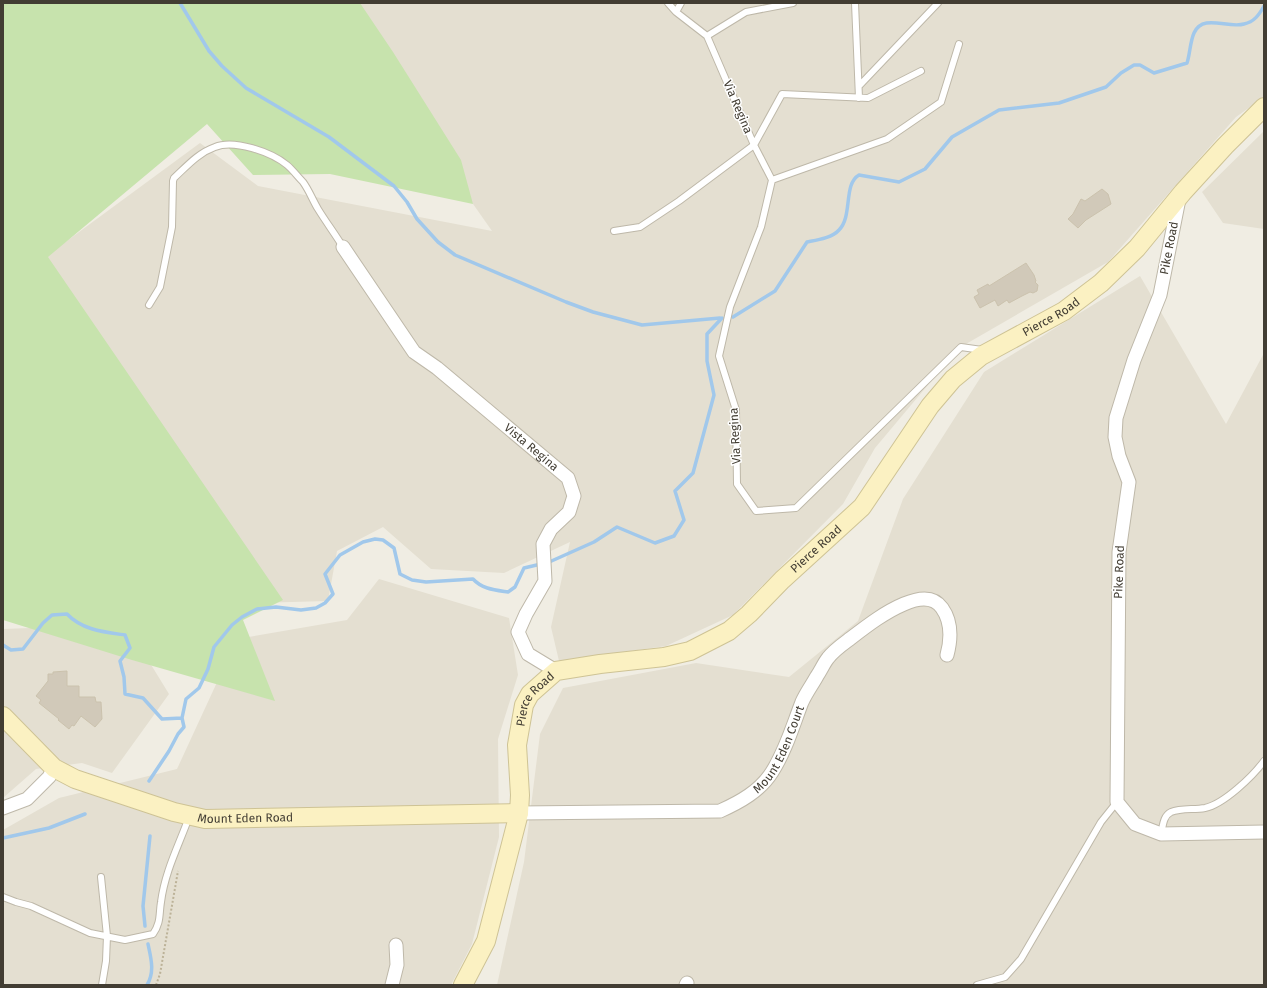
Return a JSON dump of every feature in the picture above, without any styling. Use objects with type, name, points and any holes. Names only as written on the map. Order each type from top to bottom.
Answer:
[{"type":"street","name":"Pierce Road","points":[[463,985],[486,941],[519,813],[520,795],[517,745],[524,705],[530,694],[556,671],[600,664],[664,657],[690,651],[729,631],[750,614],[782,580],[862,507],[930,406],[953,379],[981,356],[1064,311],[1101,283],[1137,248],[1180,196],[1225,146],[1264,107]]},
{"type":"street","name":"Pike Road","points":[[1117,802],[1119,552],[1129,482],[1119,456],[1116,443],[1116,418],[1134,360],[1160,295],[1180,196]]},
{"type":"street","name":"Vista Regina","points":[[343,247],[414,352],[437,368],[568,478],[574,496],[569,512],[551,529],[543,544],[545,581],[526,614],[518,632],[528,654],[556,671]]},
{"type":"street","name":"Mount Eden Court","points":[[519,813],[720,811],[739,803],[758,789],[772,772],[793,728],[803,701],[828,658],[840,646],[867,625],[892,609],[914,600],[928,599],[938,602],[945,612],[949,622],[949,645],[947,655]]},
{"type":"street","name":"Mount Eden Road","points":[[3,716],[54,768],[75,779],[110,792],[174,812],[205,819],[519,813]]},
{"type":"street","points":[[3,808],[27,799],[48,777],[54,768]]},
{"type":"street","points":[[1117,802],[1134,824],[1161,834],[1264,832]]},
{"type":"street","points":[[392,985],[397,964],[396,945]]},
{"type":"lane","name":"Via Regina","points":[[668,3],[676,12],[707,36],[754,145],[772,180],[761,227],[730,307],[719,356],[736,410],[737,484],[756,512],[796,508],[961,347],[989,351]]},
{"type":"lane","points":[[676,12],[681,3]]},
{"type":"lane","points":[[707,36],[746,12],[793,3]]},
{"type":"lane","points":[[855,3],[859,98]]},
{"type":"lane","points":[[859,86],[938,3]]},
{"type":"lane","points":[[772,180],[887,139],[941,102],[959,44]]},
{"type":"lane","points":[[614,231],[640,227],[679,201],[754,145],[782,94],[868,98],[921,71]]},
{"type":"lane","points":[[149,305],[160,287],[172,227],[174,178],[196,157],[214,147],[232,144],[254,149],[270,155],[287,165],[304,183],[318,209],[343,247]]},
{"type":"lane","points":[[1161,834],[1165,818],[1171,812],[1212,806],[1245,782],[1264,761]]},
{"type":"lane","points":[[977,985],[1004,977],[1021,959],[1101,822],[1117,802]]},
{"type":"lane","points":[[3,898],[31,906],[90,933],[125,940],[153,934],[158,927],[166,877],[189,815]]},
{"type":"lane","points":[[101,877],[107,936],[106,961],[102,985]]},
{"type":"path","points":[[156,985],[160,974],[178,869]]},
{"type":"shaded area","points":[[332,3],[1264,3],[1264,97],[1236,117],[1108,262],[959,348],[875,448],[843,504],[733,615],[666,646],[559,661],[551,627],[570,542],[504,573],[431,569],[383,527],[337,551],[328,601],[255,603],[26,271],[200,143],[258,186],[492,231]]},
{"type":"shaded area","points":[[1264,131],[1264,229],[1223,223],[1202,192]]},
{"type":"shaded area","points":[[1140,276],[1226,424],[1264,353],[1264,985],[497,985],[524,862],[540,734],[563,688],[696,663],[789,677],[858,621],[903,499],[984,372]]},
{"type":"shaded area","points":[[379,579],[509,618],[518,675],[498,739],[499,837],[472,944],[451,985],[3,985],[3,830],[59,798],[177,769],[237,639],[347,620]]},
{"type":"shaded area","points":[[84,626],[142,650],[169,694],[112,773],[82,763],[36,769],[3,798],[3,629]]},
{"type":"green space","points":[[3,3],[360,3],[393,52],[461,160],[473,204],[330,174],[253,175],[207,124],[48,257],[283,600],[243,620],[275,701],[132,660],[3,620]]},
{"type":"building","points":[[1102,189],[1108,194],[1111,204],[1086,220],[1078,228],[1068,219],[1073,214],[1081,199],[1085,201]]},
{"type":"building","points":[[1026,263],[1034,275],[1035,282],[1038,285],[1037,291],[1033,293],[1030,292],[1009,303],[1007,300],[998,306],[995,300],[980,308],[974,297],[979,294],[977,290],[988,284],[989,286]]},
{"type":"building","points":[[67,671],[67,686],[79,686],[79,697],[95,697],[96,702],[101,702],[102,719],[95,727],[81,716],[74,726],[72,725],[69,729],[39,703],[41,700],[36,696],[48,681],[48,674]]},
{"type":"waterway","points":[[180,3],[209,51],[222,66],[246,88],[329,137],[394,186],[407,202],[417,219],[438,242],[455,255],[566,302],[593,312],[642,325],[720,318]]},
{"type":"waterway","points":[[733,317],[775,291],[807,242],[828,237],[839,230],[846,217],[851,185],[854,179],[859,175],[899,182],[925,169],[952,137],[999,110],[1059,103],[1106,87],[1121,73],[1134,65],[1140,65],[1154,73],[1187,63],[1194,33],[1198,27],[1203,24],[1210,23],[1231,25],[1248,23],[1256,18],[1264,6]]},
{"type":"waterway","points":[[547,563],[594,542],[617,527],[655,543],[674,536],[684,520],[675,491],[693,473],[714,395],[707,361],[707,334],[722,318]]},
{"type":"waterway","points":[[3,645],[11,650],[23,649],[43,623],[52,615],[67,614],[79,624],[86,627],[125,635],[130,648],[120,661],[124,677],[125,694],[143,698],[162,719],[182,718],[186,699],[199,688],[208,669],[214,647],[232,625],[242,617],[257,609],[276,607],[301,610],[316,608],[325,603],[333,594],[325,574],[340,555],[363,542],[375,539],[383,540],[394,548],[400,574],[412,580],[426,582],[473,579],[485,587],[508,592],[515,587],[524,568],[541,564]]},
{"type":"waterway","points":[[149,781],[169,751],[178,734],[184,727],[182,718]]},
{"type":"waterway","points":[[3,838],[49,828],[85,814]]},
{"type":"waterway","points":[[145,926],[143,906],[150,836]]},
{"type":"waterway","points":[[147,985],[152,970],[148,944]]}]
